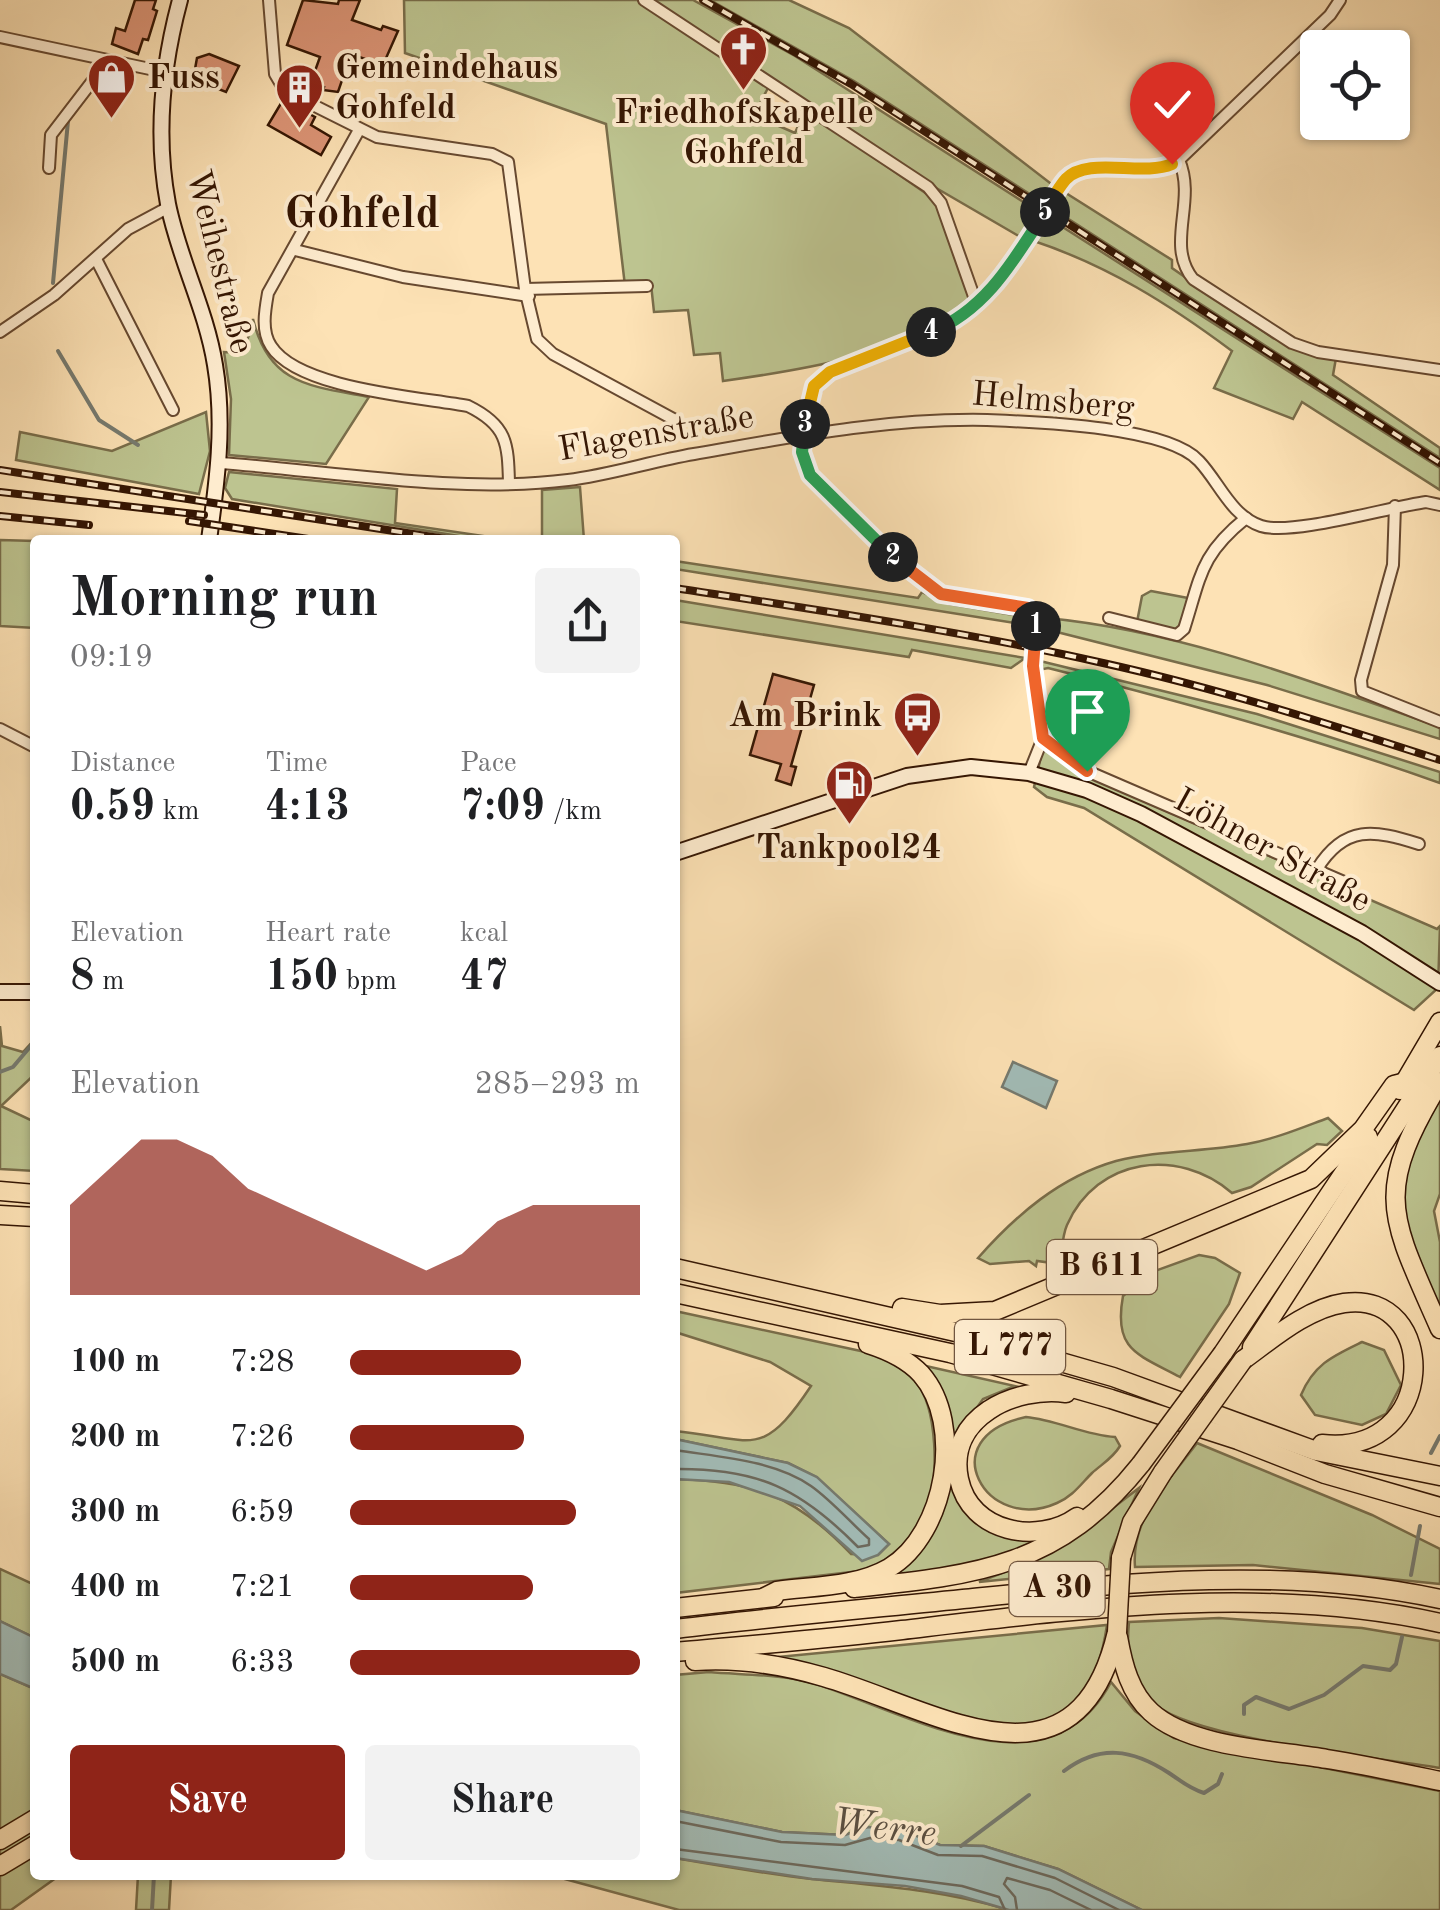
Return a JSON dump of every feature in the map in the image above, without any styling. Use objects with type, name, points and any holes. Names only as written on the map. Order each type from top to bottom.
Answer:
[{"type":"highway","name":"B 611","points":[[750,1282],[786,1283],[940,1314],[995,1312],[1311,1179],[1362,1130],[1394,1085],[1406,1082],[1440,1022]]},
{"type":"highway","points":[[1440,1056],[1244,1360],[1132,1522],[1121,1558],[1117,1632],[1122,1664],[1138,1697],[1154,1715],[1183,1731],[1222,1742],[1440,1780]]},
{"type":"highway","points":[[680,1607],[945,1578],[1041,1551],[1091,1519],[1141,1464],[1223,1353],[1406,1082]]},
{"type":"highway","points":[[1440,1082],[1402,1152],[1393,1197],[1412,1266],[1440,1329]]},
{"type":"highway","points":[[0,1191],[30,1194]]},
{"type":"highway","points":[[0,1215],[30,1218]]},
{"type":"highway","name":"L 777","points":[[680,1269],[960,1333],[1056,1360],[1316,1452],[1440,1476]]},
{"type":"highway","name":"L 777","points":[[680,1294],[950,1353],[1111,1399],[1238,1440],[1325,1474],[1440,1507]]},
{"type":"highway","points":[[1244,1360],[1281,1332],[1344,1303],[1376,1306],[1400,1318],[1415,1332],[1426,1352],[1431,1382],[1418,1412],[1399,1433],[1370,1444],[1342,1446],[1264,1431]]},
{"type":"highway","points":[[750,1307],[767,1322],[889,1351],[922,1376],[942,1420],[940,1486],[932,1516],[908,1553],[862,1580],[777,1590],[765,1598]]},
{"type":"highway","points":[[1111,1399],[1058,1392],[1004,1398],[978,1418],[963,1440],[959,1481],[990,1522],[1008,1530],[1039,1534],[1066,1525],[1141,1464]]},
{"type":"highway","name":"A 30","points":[[680,1628],[1128,1582],[1224,1578],[1305,1582],[1440,1600]]},
{"type":"highway","name":"A 30","points":[[680,1651],[998,1618],[1215,1602],[1291,1605],[1440,1624]]},
{"type":"highway","points":[[680,1663],[763,1663],[824,1677],[986,1732],[1030,1734],[1065,1722],[1094,1694],[1105,1676],[1117,1632]]},
{"type":"highway","points":[[0,1840],[30,1822]]},
{"type":"highway","points":[[0,1866],[30,1848]]},
{"type":"main road","name":"Weihestraße","points":[[180,0],[164,72],[162,142],[169,207],[208,325],[220,409],[220,462],[209,535]]},
{"type":"main road","name":"Löhner Straße","points":[[680,850],[907,776],[970,767],[1028,773],[1087,790],[1142,814],[1318,908],[1436,980]]},
{"type":"main road","points":[[0,992],[30,992]]},
{"type":"street","points":[[270,0],[275,74],[280,87],[359,130],[399,142],[492,154],[508,162],[537,340],[552,354],[674,420]]},
{"type":"street","points":[[644,0],[928,186],[942,203],[977,306]]},
{"type":"street","points":[[804,434],[814,386],[830,372],[953,324],[977,306],[1068,177],[1086,168],[1160,170],[1179,160],[1330,16],[1340,0]]},
{"type":"street","points":[[0,37],[164,72]]},
{"type":"street","points":[[49,168],[51,135],[107,62]]},
{"type":"street","points":[[359,130],[268,294],[264,312],[272,347],[292,365],[318,378],[468,406],[488,416],[508,442],[509,483]]},
{"type":"street","points":[[1179,160],[1187,179],[1188,196],[1180,250],[1184,268],[1193,279],[1292,343],[1318,352],[1440,370]]},
{"type":"street","points":[[0,332],[54,295],[128,230],[169,207]]},
{"type":"street","points":[[295,250],[403,276],[527,292],[647,286]]},
{"type":"street","points":[[96,259],[174,410]]},
{"type":"street","name":"Helmsberg","points":[[804,434],[884,423],[984,420],[1068,424],[1152,438],[1180,448],[1198,460],[1246,518]]},
{"type":"street","name":"Flagenstraße","points":[[220,462],[393,478],[509,483],[568,480],[804,434],[802,452],[810,475],[916,577],[941,594],[1028,608],[1036,625],[1033,666],[1043,738]]},
{"type":"street","points":[[1109,618],[1177,634],[1184,630],[1207,558],[1216,544],[1246,518],[1264,527],[1294,526],[1395,506],[1426,502],[1440,505]]},
{"type":"street","points":[[1395,506],[1393,565],[1361,680],[1362,692],[1440,722]]},
{"type":"street","points":[[0,729],[30,744]]},
{"type":"street","points":[[1028,773],[1043,738],[1087,771],[1351,886]]},
{"type":"street","points":[[1317,869],[1329,850],[1363,835],[1378,832],[1419,844]]},
{"type":"green space","points":[[404,0],[637,0],[671,18],[769,86],[756,111],[766,116],[765,120],[795,133],[805,110],[937,201],[971,303],[945,321],[885,347],[819,365],[723,381],[720,353],[694,355],[688,310],[654,312],[651,284],[625,286],[606,124],[405,53]]},
{"type":"green space","points":[[651,0],[693,0],[795,56],[1440,468],[1440,490],[1302,402],[1293,419],[1214,388],[1232,351],[1185,317],[1111,274],[1031,240],[1034,234],[1022,238],[931,185]]},
{"type":"green space","points":[[710,0],[789,0],[849,28],[1050,183],[1172,260],[1172,268],[1273,338],[1336,358],[1333,375],[1440,448],[1440,458],[854,81]]},
{"type":"green space","points":[[253,319],[260,341],[281,370],[311,385],[369,397],[326,464],[229,455],[231,399],[224,352],[244,353]]},
{"type":"green space","points":[[206,412],[210,451],[199,494],[16,460],[20,432],[112,451]]},
{"type":"green space","points":[[229,472],[397,489],[395,523],[476,535],[452,535],[232,499],[225,488]]},
{"type":"green space","points":[[580,487],[584,535],[542,535],[542,490]]},
{"type":"green space","points":[[0,540],[30,541],[30,628],[0,626]]},
{"type":"green space","points":[[680,562],[918,598],[922,592],[949,604],[1025,617],[1028,625],[680,570]]},
{"type":"green space","points":[[1151,591],[1188,598],[1180,627],[1173,630],[1137,622],[1142,596]]},
{"type":"green space","points":[[680,601],[1025,658],[1011,668],[912,650],[909,657],[680,622]]},
{"type":"green space","points":[[1047,618],[1147,634],[1246,661],[1440,727],[1440,739],[1267,685],[1045,629]]},
{"type":"green space","points":[[1040,661],[1257,714],[1440,772],[1440,783],[1196,707],[1048,668],[1039,670]]},
{"type":"green space","points":[[1049,747],[1079,773],[1437,929],[1440,926],[1438,988],[1414,1010],[1084,808],[1047,797],[1034,787],[1042,752]]},
{"type":"green space","points":[[0,1026],[2,1046],[23,1052],[30,1044],[30,1079],[1,1106],[30,1120],[30,1171],[0,1169]]},
{"type":"green space","points":[[1440,1099],[1440,1194],[1434,1211],[1440,1242],[1440,1311],[1411,1239],[1404,1181],[1409,1153]]},
{"type":"green space","points":[[1328,1118],[1342,1131],[1327,1145],[1317,1144],[1251,1187],[1232,1193],[1211,1178],[1188,1169],[1141,1166],[1118,1173],[1081,1202],[1065,1229],[1060,1264],[990,1264],[978,1258],[1040,1199],[1096,1168],[1132,1157],[1257,1142]]},
{"type":"green space","points":[[1199,1255],[1215,1258],[1240,1273],[1229,1304],[1180,1377],[1140,1356],[1125,1339],[1123,1296],[1152,1272]]},
{"type":"green space","points":[[680,1312],[870,1353],[910,1376],[923,1393],[932,1425],[935,1462],[927,1510],[903,1545],[868,1570],[680,1592],[680,1479],[729,1483],[772,1496],[812,1518],[851,1554],[878,1555],[889,1544],[816,1477],[788,1463],[680,1440],[680,1432],[754,1440],[780,1426],[811,1386],[770,1362],[680,1334]]},
{"type":"green space","points":[[1362,1342],[1384,1350],[1401,1385],[1386,1414],[1362,1425],[1315,1415],[1301,1395],[1306,1384],[1326,1362]]},
{"type":"green space","points":[[917,1364],[1015,1386],[983,1399],[956,1437],[966,1505],[1047,1539],[995,1562],[896,1578],[889,1575],[911,1556],[948,1458]]},
{"type":"green space","points":[[1026,1417],[1115,1437],[1120,1446],[1072,1494],[1057,1503],[1031,1509],[1009,1506],[991,1495],[979,1480],[975,1461],[980,1443],[997,1428]]},
{"type":"green space","points":[[1197,1443],[1372,1515],[1440,1549],[1440,1584],[1253,1565],[1135,1567],[1135,1549],[1145,1516]]},
{"type":"green space","points":[[1139,1488],[1111,1552],[1109,1569],[979,1582],[1035,1560],[1071,1540]]},
{"type":"green space","points":[[0,1569],[30,1583],[30,1636],[0,1621]]},
{"type":"green space","points":[[1219,1618],[1362,1628],[1440,1641],[1440,1768],[1247,1737],[1177,1717],[1156,1705],[1134,1677],[1128,1646],[1129,1622]]},
{"type":"green space","points":[[1107,1625],[1097,1668],[1081,1698],[1061,1716],[1037,1724],[978,1720],[778,1657]]},
{"type":"green space","points":[[709,1672],[803,1681],[933,1727],[975,1738],[1015,1742],[1052,1736],[1084,1717],[1111,1682],[1135,1711],[1174,1738],[1440,1791],[1440,1910],[1142,1910],[1058,1869],[984,1846],[940,1845],[901,1830],[868,1827],[845,1835],[782,1832],[680,1811],[680,1675]]},
{"type":"green space","points":[[0,1674],[30,1687],[30,1880],[53,1880],[11,1910],[0,1910]]},
{"type":"green space","points":[[680,1859],[778,1875],[936,1893],[1009,1910],[679,1910],[568,1880],[680,1880]]},
{"type":"green space","points":[[138,1880],[171,1880],[169,1910],[136,1910]]},
{"type":"water","points":[[1013,1062],[1057,1081],[1046,1108],[1002,1087]]},
{"type":"water","points":[[680,1440],[788,1463],[817,1477],[889,1544],[878,1555],[862,1561],[800,1506],[729,1482],[680,1479]]},
{"type":"water","points":[[0,1621],[30,1636],[30,1687],[0,1674]]},
{"type":"water","name":"Werre","points":[[680,1811],[782,1832],[845,1835],[868,1827],[901,1830],[940,1845],[984,1846],[1058,1869],[1142,1910],[1009,1910],[905,1886],[812,1879],[680,1859]]},
{"type":"building","points":[[135,0],[156,0],[153,9],[157,11],[148,40],[143,39],[138,54],[112,44],[116,28],[125,31]]},
{"type":"building","points":[[303,0],[338,4],[339,0],[360,0],[352,20],[398,31],[379,74],[368,70],[371,61],[351,54],[338,92],[323,90],[324,87],[311,82],[320,57],[287,45]]},
{"type":"building","points":[[209,54],[239,66],[226,92],[203,83],[205,78],[195,69],[197,58]]},
{"type":"building","name":"Gemeindehaus Gohfeld","points":[[283,100],[315,117],[311,125],[331,137],[321,155],[268,125]]},
{"type":"building","points":[[773,674],[814,685],[791,766],[796,767],[791,785],[776,780],[781,764],[750,755]]},
{"type":"waterway","points":[[53,283],[68,121]]},
{"type":"waterway","points":[[58,351],[99,420],[138,445]]},
{"type":"waterway","points":[[0,1072],[13,1067],[30,1047]]},
{"type":"waterway","points":[[1431,1453],[1440,1436]]},
{"type":"waterway","points":[[1411,1575],[1420,1526]]},
{"type":"waterway","points":[[1244,1714],[1244,1705],[1256,1697],[1289,1709],[1324,1695],[1363,1666],[1390,1670],[1396,1664],[1402,1637]]},
{"type":"waterway","points":[[1064,1771],[1103,1753],[1129,1755],[1204,1793],[1218,1784],[1222,1774]]},
{"type":"waterway","points":[[961,1846],[1029,1795]]},
{"type":"waterway","points":[[152,1910],[154,1880]]},
{"type":"railway","points":[[703,0],[851,84],[1440,463]]},
{"type":"railway","points":[[0,470],[420,535]]},
{"type":"railway","points":[[0,492],[204,515]]},
{"type":"railway","points":[[0,516],[89,525]]},
{"type":"railway","points":[[189,521],[282,535]]},
{"type":"railway","points":[[680,589],[1050,651],[1230,695],[1440,760]]},
{"type":"place","name":"Friedhofskapelle Gohfeld","points":[[744,92]]},
{"type":"place","name":"Fuss","points":[[112,120]]},
{"type":"place","name":"Gemeindehaus Gohfeld","points":[[300,130]]},
{"type":"place","name":"Am Brink","points":[[917,758]]},
{"type":"place","name":"Tankpool24","points":[[849,826]]},
{"type":"district","name":"Gohfeld","points":[[362,215]]},
{"type":"route","points":[[1087,771],[1043,738],[1033,666],[1036,625],[1028,608],[941,594],[916,577],[810,475],[802,452],[804,434],[814,386],[830,372],[953,324],[977,306],[1068,177],[1086,168],[1160,170],[1172,164]]}]
